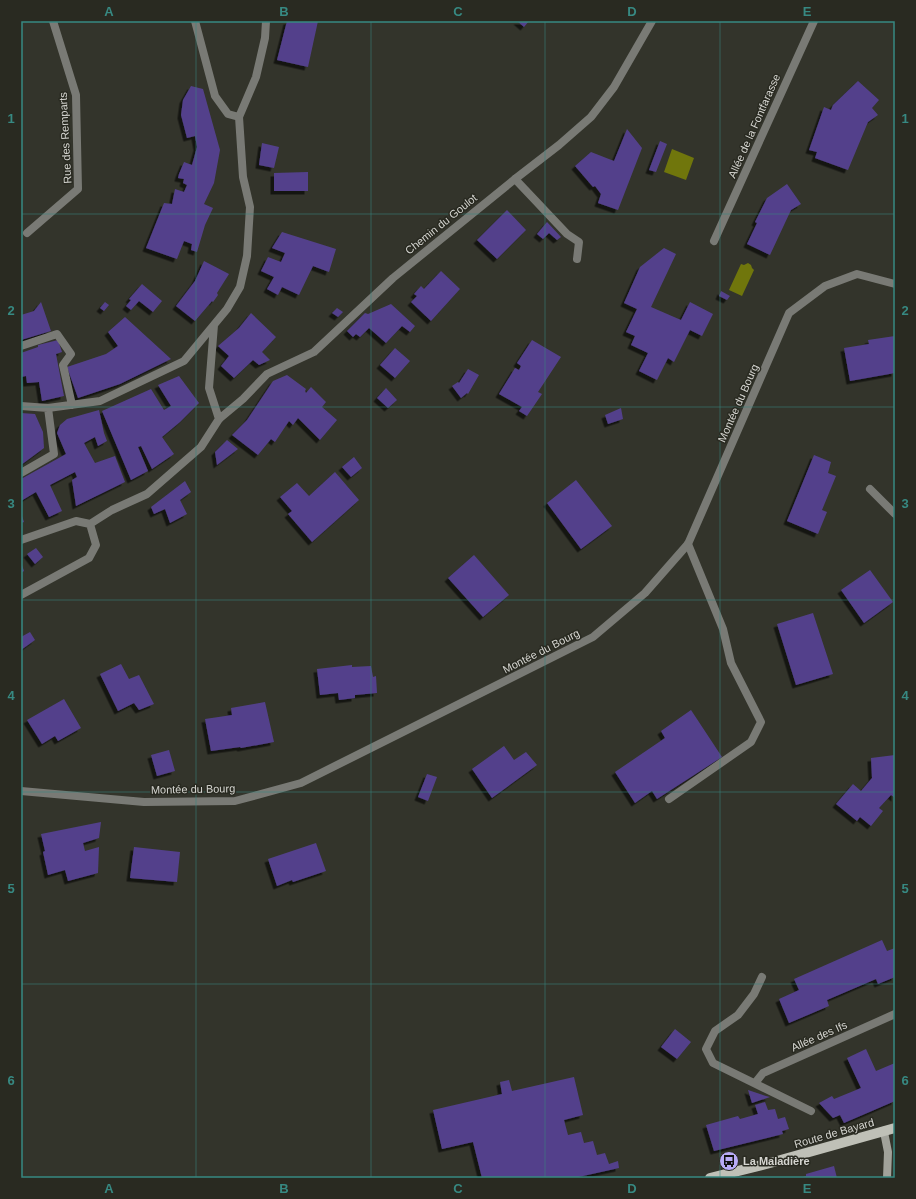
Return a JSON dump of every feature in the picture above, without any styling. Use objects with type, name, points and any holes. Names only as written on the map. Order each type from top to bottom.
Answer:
[{"type":"main road","name":"Route de Bayard","points":[[710,1178],[770,1164],[895,1128]]},
{"type":"main road","points":[[884,1132],[888,1152],[887,1178]]},
{"type":"street","name":"Rue des Remparts","points":[[27,233],[78,189],[76,95],[53,21]]},
{"type":"street","points":[[195,21],[215,96],[228,114],[239,117]]},
{"type":"street","points":[[21,406],[48,408],[100,401],[184,361],[227,309],[240,287],[247,256],[250,207],[243,177],[239,117],[256,77],[265,38],[266,21]]},
{"type":"street","name":"Chemin du Goulot","points":[[90,524],[112,510],[147,494],[201,447],[219,418],[243,399],[267,374],[314,352],[393,278],[559,145],[591,117],[614,87],[652,21]]},
{"type":"street","name":"Allée de la Fontfarasse","points":[[714,241],[814,21]]},
{"type":"street","points":[[515,179],[567,234],[578,242],[577,259]]},
{"type":"street","name":"Montée du Bourg","points":[[21,791],[144,802],[235,801],[301,783],[593,637],[645,593],[688,544],[789,313],[826,286],[857,274],[895,284]]},
{"type":"street","points":[[214,325],[209,388],[219,418]]},
{"type":"street","points":[[21,346],[57,334],[71,354],[62,365],[72,405]]},
{"type":"street","points":[[21,473],[54,454],[48,408]]},
{"type":"street","points":[[870,489],[895,514]]},
{"type":"street","points":[[21,540],[76,521],[90,524],[96,545],[89,558],[21,595]]},
{"type":"street","points":[[669,799],[751,742],[761,722],[731,663],[723,629],[688,544]]},
{"type":"street","points":[[762,977],[754,994],[738,1014],[715,1031],[706,1049],[713,1063],[811,1111]]},
{"type":"street","name":"Allée des Ifs","points":[[755,1083],[763,1073],[895,1014]]},
{"type":"shaded area","points":[[672,149],[694,158],[686,180],[664,172]]},
{"type":"shaded area","points":[[748,263],[754,270],[742,296],[729,290],[741,264],[744,265]]},
{"type":"building","points":[[287,21],[318,21],[308,67],[277,60]]},
{"type":"building","points":[[517,21],[529,21],[524,27]]},
{"type":"building","points":[[858,81],[879,100],[872,108],[878,115],[868,122],[848,170],[815,158],[817,152],[809,150],[824,107],[831,110],[833,105]]},
{"type":"building","points":[[191,86],[203,89],[220,150],[214,183],[204,204],[213,208],[205,225],[197,252],[191,250],[192,244],[184,241],[177,259],[146,248],[164,203],[172,204],[175,189],[184,192],[187,185],[183,183],[184,179],[178,178],[184,162],[192,165],[197,147],[195,136],[187,138],[181,115],[183,100]]},
{"type":"building","points":[[627,129],[642,148],[618,210],[598,203],[601,194],[575,166],[591,152],[614,161]]},
{"type":"building","points":[[660,141],[667,144],[656,172],[649,170]]},
{"type":"building","points":[[262,143],[279,147],[274,168],[259,165]]},
{"type":"building","points":[[308,172],[308,191],[274,191],[274,173]]},
{"type":"building","points":[[787,184],[801,204],[791,210],[770,255],[747,244],[757,223],[755,222],[767,198]]},
{"type":"building","points":[[507,210],[526,230],[497,259],[477,240]]},
{"type":"building","points":[[547,222],[561,237],[557,240],[549,233],[543,239],[537,234]]},
{"type":"building","points":[[282,232],[336,249],[329,272],[313,266],[299,295],[282,287],[278,295],[267,289],[274,277],[261,271],[268,257],[281,262],[285,253],[272,248]]},
{"type":"building","points":[[664,248],[676,254],[651,307],[681,320],[690,302],[713,314],[702,336],[690,330],[674,362],[668,358],[657,380],[639,371],[648,353],[631,345],[635,336],[626,332],[637,309],[624,303],[640,267]]},
{"type":"building","points":[[204,261],[229,274],[213,302],[212,301],[195,321],[176,306],[195,281]]},
{"type":"building","points":[[441,271],[460,289],[431,321],[411,302],[417,296],[414,294],[421,286],[424,289]]},
{"type":"building","points":[[142,284],[162,301],[153,312],[139,301],[131,310],[126,306],[131,300],[129,299]]},
{"type":"building","points":[[721,291],[730,296],[727,300],[719,296]]},
{"type":"building","points":[[41,302],[51,331],[21,340],[21,315],[34,311]]},
{"type":"building","points":[[105,302],[109,305],[104,311],[100,308]]},
{"type":"building","points":[[391,304],[415,326],[410,332],[402,326],[386,343],[369,328],[360,337],[356,334],[353,337],[347,331],[365,313],[368,314]]},
{"type":"building","points":[[337,308],[343,312],[338,317],[332,313]]},
{"type":"building","points":[[251,313],[276,337],[262,352],[270,360],[259,365],[253,360],[234,378],[221,366],[229,356],[218,346],[239,328]]},
{"type":"building","points":[[125,317],[171,359],[120,384],[78,398],[67,367],[106,354],[118,346],[108,332]]},
{"type":"building","points":[[895,336],[895,373],[850,381],[844,348],[869,344],[868,340]]},
{"type":"building","points":[[58,340],[62,352],[56,354],[64,396],[42,401],[39,382],[27,383],[26,376],[21,377],[21,353],[38,347],[38,345]]},
{"type":"building","points":[[532,340],[561,357],[538,392],[542,394],[527,416],[519,411],[522,407],[499,394],[515,368],[519,370],[521,366],[517,363]]},
{"type":"building","points":[[395,348],[410,361],[395,378],[380,365]]},
{"type":"building","points":[[468,369],[479,375],[468,394],[467,393],[461,398],[452,386],[458,382],[459,383]]},
{"type":"building","points":[[287,375],[306,389],[306,393],[311,387],[326,402],[322,407],[337,420],[320,440],[298,418],[293,425],[289,421],[275,442],[271,439],[258,455],[232,435],[247,420],[273,381]]},
{"type":"building","points":[[179,376],[199,403],[162,437],[174,454],[152,469],[141,446],[138,447],[148,471],[131,480],[102,411],[151,389],[164,410],[171,406],[158,385]]},
{"type":"building","points":[[386,388],[397,400],[388,408],[377,398]]},
{"type":"building","points":[[621,408],[623,419],[608,424],[605,415]]},
{"type":"building","points":[[99,410],[107,441],[98,446],[95,437],[84,443],[95,463],[115,456],[125,482],[76,506],[72,480],[77,477],[75,472],[50,485],[62,511],[49,517],[36,492],[21,501],[21,479],[66,454],[57,433],[60,425],[67,419]]},
{"type":"building","points":[[21,413],[35,414],[43,432],[44,448],[21,465]]},
{"type":"building","points":[[227,440],[238,449],[217,465],[215,452]]},
{"type":"building","points":[[814,455],[831,462],[828,473],[836,476],[822,510],[827,512],[818,534],[787,521]]},
{"type":"building","points":[[354,457],[362,468],[351,477],[342,467]]},
{"type":"building","points":[[335,472],[359,500],[312,542],[288,514],[292,511],[280,497],[297,483],[309,496]]},
{"type":"building","points":[[576,480],[612,526],[581,549],[547,503]]},
{"type":"building","points":[[185,481],[191,492],[180,500],[187,514],[170,523],[165,509],[154,514],[151,507]]},
{"type":"building","points":[[21,513],[24,522],[21,523]]},
{"type":"building","points":[[36,548],[43,557],[35,564],[27,554]]},
{"type":"building","points":[[474,555],[509,595],[483,617],[448,578]]},
{"type":"building","points":[[21,562],[24,571],[21,573]]},
{"type":"building","points":[[870,570],[893,602],[864,623],[841,590]]},
{"type":"building","points":[[813,613],[833,674],[796,685],[777,624]]},
{"type":"building","points":[[30,632],[35,640],[21,650],[21,637]]},
{"type":"building","points":[[121,664],[129,679],[139,675],[154,704],[139,710],[134,703],[118,711],[100,674]]},
{"type":"building","points":[[352,665],[352,667],[371,666],[373,677],[376,676],[377,693],[355,695],[355,698],[339,700],[338,693],[320,695],[317,669]]},
{"type":"building","points":[[64,699],[81,728],[58,741],[55,736],[42,744],[27,720]]},
{"type":"building","points":[[265,702],[274,742],[241,748],[211,751],[205,719],[232,715],[231,708]]},
{"type":"building","points":[[691,710],[722,757],[657,799],[652,791],[635,803],[615,772],[665,738],[661,731]]},
{"type":"building","points":[[504,746],[514,760],[526,752],[537,765],[492,798],[472,769]]},
{"type":"building","points":[[169,750],[175,771],[157,776],[151,755]]},
{"type":"building","points":[[895,755],[895,798],[891,795],[879,808],[883,811],[871,826],[860,817],[857,821],[836,804],[853,784],[861,791],[872,778],[871,758]]},
{"type":"building","points":[[427,774],[437,777],[428,801],[418,797]]},
{"type":"building","points":[[101,822],[99,838],[83,843],[85,851],[99,847],[98,873],[68,881],[65,870],[48,875],[41,834]]},
{"type":"building","points":[[316,843],[326,871],[293,882],[292,880],[277,886],[268,859]]},
{"type":"building","points":[[134,847],[180,852],[177,882],[130,878]]},
{"type":"building","points":[[882,940],[887,951],[895,948],[895,977],[878,984],[876,979],[827,1000],[829,1006],[789,1023],[779,999],[799,990],[794,979]]},
{"type":"building","points":[[675,1029],[691,1042],[677,1059],[661,1047]]},
{"type":"building","points":[[866,1049],[876,1071],[895,1063],[895,1101],[844,1123],[840,1115],[833,1118],[819,1103],[832,1096],[834,1099],[861,1088],[847,1058]]},
{"type":"building","points":[[574,1077],[583,1115],[564,1120],[568,1135],[581,1132],[584,1143],[593,1141],[597,1155],[605,1153],[609,1164],[618,1161],[619,1168],[574,1178],[482,1178],[473,1142],[442,1149],[433,1110],[502,1094],[500,1082],[509,1080],[512,1091]]},
{"type":"building","points":[[748,1090],[766,1096],[770,1097],[752,1103]]},
{"type":"building","points":[[765,1102],[768,1110],[775,1109],[778,1119],[785,1117],[789,1129],[782,1131],[783,1134],[714,1151],[706,1125],[738,1116],[740,1119],[758,1114],[755,1105]]},
{"type":"building","points":[[834,1166],[837,1178],[800,1178],[806,1176],[806,1174]]},
{"type":"place","name":"La Maladière","points":[[729,1161]]}]
